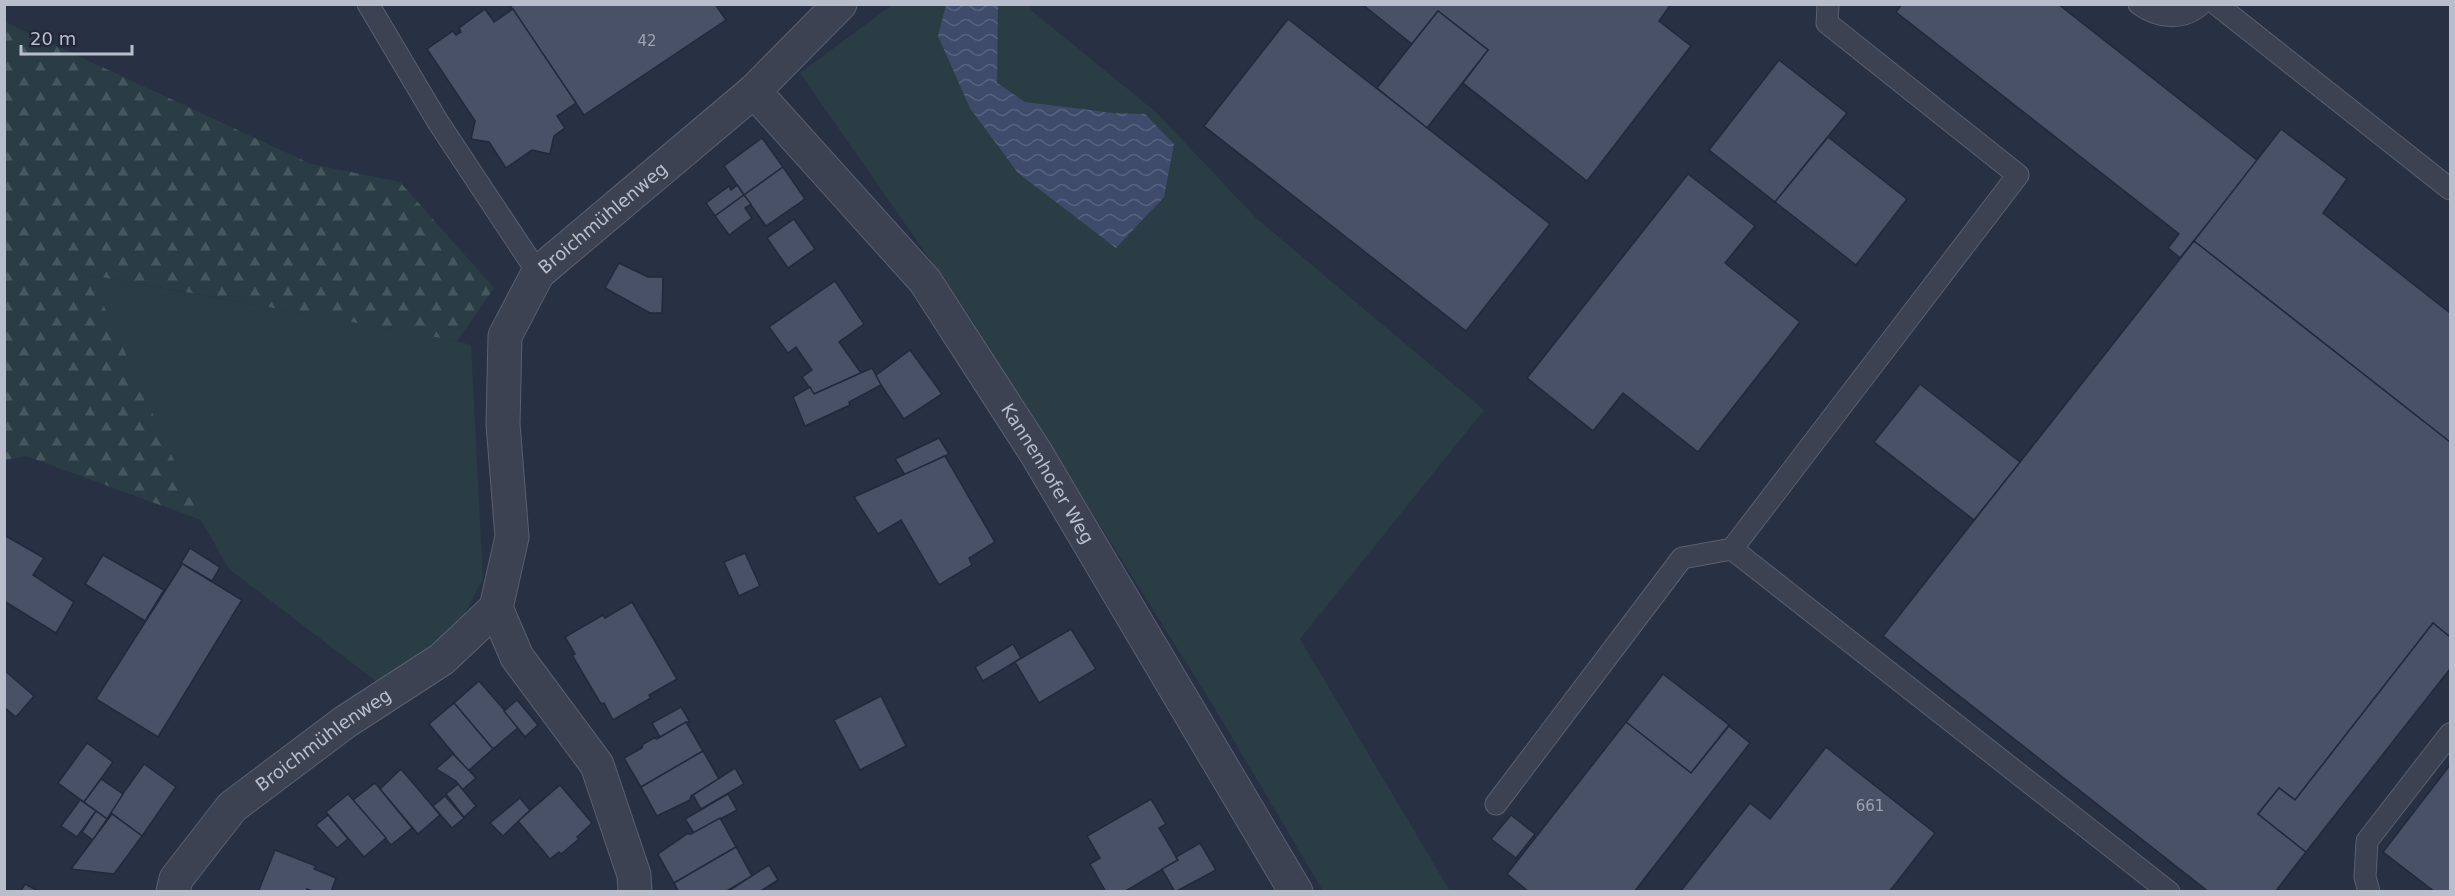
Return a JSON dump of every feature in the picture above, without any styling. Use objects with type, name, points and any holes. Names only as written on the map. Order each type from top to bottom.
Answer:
[{"type":"street","name":"Broichmühlenweg","points":[[173,891],[176,879],[232,807],[345,722],[442,659],[496,608],[512,537],[503,424],[505,336],[538,273],[754,91],[840,4]]},
{"type":"street","name":"Kannenhofer Weg","points":[[754,91],[925,281],[1036,453],[1296,891]]},
{"type":"street","points":[[496,608],[517,657],[597,765],[634,875],[635,891]]},
{"type":"lane","points":[[368,4],[438,122],[538,273]]},
{"type":"lane","points":[[1496,804],[1682,558],[1732,549],[2018,175],[1827,23],[1828,4]]},
{"type":"lane","points":[[2139,4],[2152,13],[2168,16],[2182,15],[2201,4]]},
{"type":"lane","points":[[2216,4],[2451,189]]},
{"type":"lane","points":[[1732,549],[2169,891]]},
{"type":"lane","points":[[2369,891],[2366,877],[2367,841],[2451,734]]},
{"type":"green space","points":[[892,5],[1030,5],[1032,11],[1157,113],[1256,218],[1484,410],[1300,639],[1450,891],[1323,891],[1214,707],[968,314],[800,73]]},
{"type":"green space","points":[[5,22],[311,164],[400,182],[494,288],[457,341],[90,275],[201,520],[26,456],[5,460]]},
{"type":"green space","points":[[89,275],[471,345],[483,579],[458,626],[377,682],[229,569],[201,520]]},
{"type":"water","points":[[946,5],[998,5],[997,83],[1025,102],[1113,113],[1145,114],[1174,144],[1164,197],[1116,248],[1018,173],[970,108],[938,36]]},
{"type":"building","points":[[509,4],[715,4],[726,20],[584,115]]},
{"type":"building","points":[[1362,4],[1671,4],[1659,21],[1691,46],[1587,181],[1463,83],[1488,50],[1438,11],[1412,44]]},
{"type":"building","points":[[1902,4],[2058,4],[2257,160],[2260,158],[2180,258],[2168,248],[2179,234],[1896,12]]},
{"type":"building","points":[[485,9],[494,22],[513,9],[576,103],[557,116],[565,128],[554,136],[550,154],[532,150],[506,168],[489,142],[471,139],[475,121],[427,49],[453,31],[456,35],[461,32],[459,28]]},
{"type":"building","points":[[1438,11],[1488,50],[1427,128],[1377,88]]},
{"type":"building","points":[[1288,19],[1550,224],[1466,331],[1204,126]]},
{"type":"building","points":[[1779,60],[1847,113],[1775,202],[1709,150]]},
{"type":"building","points":[[2281,129],[2347,179],[2323,213],[2450,313],[2450,442],[2194,241]]},
{"type":"building","points":[[1828,137],[1907,199],[1856,265],[1775,202]]},
{"type":"building","points":[[762,138],[783,167],[744,195],[724,166]]},
{"type":"building","points":[[783,167],[805,199],[766,226],[744,195]]},
{"type":"building","points":[[1688,174],[1755,226],[1725,263],[1800,322],[1698,452],[1623,393],[1593,431],[1527,378]]},
{"type":"building","points":[[737,185],[744,195],[715,216],[706,203],[729,186],[731,190]]},
{"type":"building","points":[[744,195],[751,204],[745,208],[752,218],[729,235],[715,216]]},
{"type":"building","points":[[794,219],[815,249],[788,268],[767,238]]},
{"type":"building","points":[[2194,241],[2450,442],[2450,637],[2433,623],[2295,800],[2279,788],[2258,814],[2306,852],[2275,892],[2209,892],[1883,636]]},
{"type":"building","points":[[619,263],[648,277],[663,277],[662,313],[650,313],[605,288]]},
{"type":"building","points":[[835,281],[864,324],[839,342],[861,373],[814,394],[802,377],[812,370],[796,347],[788,353],[769,327]]},
{"type":"building","points":[[910,350],[942,394],[904,419],[875,376]]},
{"type":"building","points":[[872,368],[881,385],[849,402],[850,405],[805,426],[793,397],[810,387],[814,394]]},
{"type":"building","points":[[1920,384],[2020,462],[1974,520],[1874,442]]},
{"type":"building","points":[[939,438],[949,454],[905,475],[895,459]]},
{"type":"building","points":[[945,456],[995,542],[969,558],[972,565],[939,585],[901,520],[878,534],[854,497]]},
{"type":"building","points":[[4,535],[44,558],[33,575],[74,602],[56,633],[4,601]]},
{"type":"building","points":[[190,548],[220,567],[212,581],[181,563]]},
{"type":"building","points":[[745,553],[760,586],[739,596],[724,562]]},
{"type":"building","points":[[103,555],[164,590],[145,621],[85,584]]},
{"type":"building","points":[[181,563],[242,600],[158,737],[96,699]]},
{"type":"building","points":[[632,602],[677,679],[649,695],[651,698],[613,720],[572,655],[575,654],[565,637],[603,615],[605,618]]},
{"type":"building","points":[[2433,623],[2450,637],[2450,669],[2306,852],[2258,814],[2279,788],[2295,800]]},
{"type":"building","points":[[1071,629],[1096,669],[1039,703],[1015,662]]},
{"type":"building","points":[[1013,644],[1021,658],[983,681],[975,667]]},
{"type":"building","points":[[4,670],[34,696],[16,717],[4,707]]},
{"type":"building","points":[[1663,674],[1729,725],[1691,773],[1626,722]]},
{"type":"building","points":[[479,681],[519,727],[493,749],[454,703]]},
{"type":"building","points":[[881,696],[906,746],[860,770],[834,720]]},
{"type":"building","points":[[517,700],[538,725],[525,737],[504,711]]},
{"type":"building","points":[[454,703],[493,749],[468,771],[429,724]]},
{"type":"building","points":[[681,707],[690,722],[660,737],[652,723]]},
{"type":"building","points":[[686,722],[703,751],[641,787],[624,758],[642,748],[643,744],[654,738],[657,739]]},
{"type":"building","points":[[1626,722],[1691,773],[1729,726],[1750,743],[1634,892],[1529,892],[1507,874]]},
{"type":"building","points":[[87,743],[113,762],[84,802],[58,783]]},
{"type":"building","points":[[1826,747],[1935,833],[1889,892],[1680,892],[1750,803],[1770,819]]},
{"type":"building","points":[[703,751],[719,779],[691,796],[690,800],[657,816],[641,787]]},
{"type":"building","points":[[453,754],[476,778],[462,790],[456,781],[436,769]]},
{"type":"building","points":[[144,764],[176,787],[142,836],[110,812]]},
{"type":"building","points":[[2450,765],[2450,892],[2435,892],[2383,852]]},
{"type":"building","points":[[735,768],[744,784],[701,809],[693,795]]},
{"type":"building","points":[[401,769],[440,815],[418,834],[380,789]]},
{"type":"building","points":[[101,779],[123,794],[107,819],[84,802]]},
{"type":"building","points":[[375,783],[412,828],[391,845],[353,800]]},
{"type":"building","points":[[458,784],[476,806],[464,817],[446,794]]},
{"type":"building","points":[[560,785],[592,823],[577,837],[579,839],[561,854],[559,852],[550,859],[518,821]]},
{"type":"building","points":[[348,794],[386,838],[364,857],[326,812]]},
{"type":"building","points":[[728,794],[737,810],[694,833],[685,819]]},
{"type":"building","points":[[445,796],[464,818],[452,828],[433,806]]},
{"type":"building","points":[[520,798],[530,810],[503,836],[490,823]]},
{"type":"building","points":[[1151,799],[1166,824],[1159,828],[1178,860],[1124,892],[1106,892],[1090,864],[1100,858],[1087,836]]},
{"type":"building","points":[[80,800],[96,811],[77,837],[61,826]]},
{"type":"building","points":[[96,811],[107,819],[93,840],[82,832]]},
{"type":"building","points":[[112,814],[142,836],[114,874],[71,869]]},
{"type":"building","points":[[328,815],[348,839],[337,848],[316,825]]},
{"type":"building","points":[[1511,815],[1535,834],[1516,858],[1491,839]]},
{"type":"building","points":[[720,818],[736,847],[674,883],[658,854],[687,834]]},
{"type":"building","points":[[1200,843],[1216,870],[1175,892],[1162,869],[1178,860],[1176,857]]},
{"type":"building","points":[[736,847],[752,876],[725,892],[679,892],[674,883]]},
{"type":"building","points":[[275,850],[316,866],[314,869],[336,878],[331,892],[315,892],[307,889],[306,892],[258,892]]},
{"type":"building","points":[[769,865],[778,880],[759,892],[727,892]]},
{"type":"building","points":[[25,884],[40,892],[20,892]]}]
